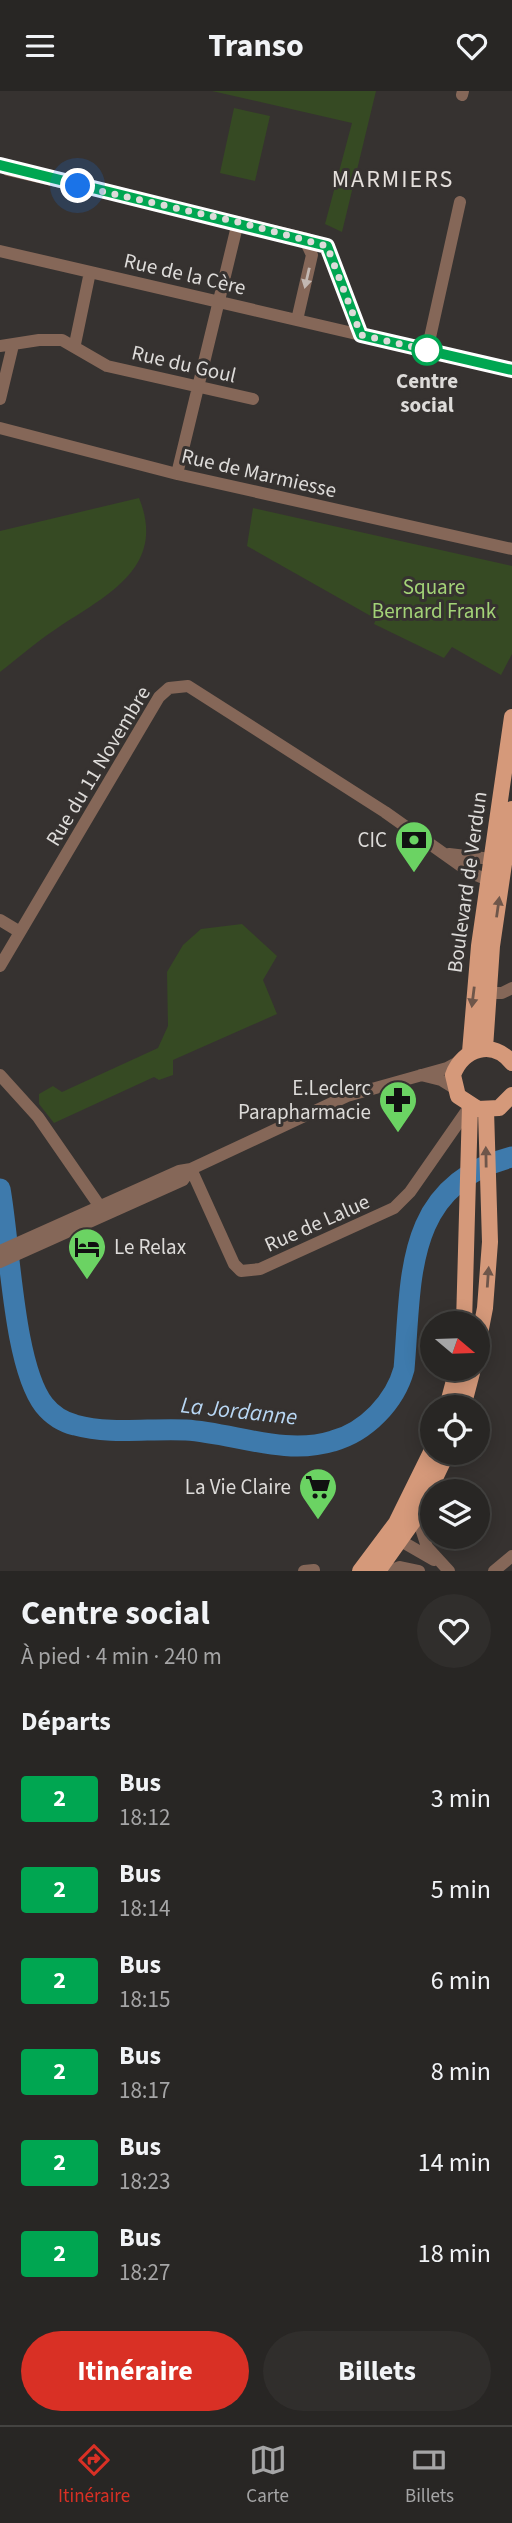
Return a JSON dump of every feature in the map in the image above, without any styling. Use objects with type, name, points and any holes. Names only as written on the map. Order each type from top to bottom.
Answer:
[{"type":"main road","name":"Boulevard de Verdun","points":[[472,1054],[472,1009],[512,717]]},
{"type":"main road","name":"Boulevard de Verdun","points":[[472,1054],[488,993],[512,809]]},
{"type":"main road","points":[[491,859],[503,872]]},
{"type":"main road","points":[[509,1057],[472,1054],[453,1075],[454,1088],[470,1106],[486,1110],[499,1108],[512,1095]]},
{"type":"main road","points":[[464,1311],[470,1106]]},
{"type":"main road","points":[[483,1311],[488,1280],[486,1110]]},
{"type":"main road","points":[[370,1567],[427,1465]]},
{"type":"main road","points":[[395,1545],[420,1492],[429,1465]]},
{"type":"main road","points":[[370,1567],[395,1545],[417,1516],[441,1465]]},
{"type":"street","points":[[0,165],[8,170],[238,222],[327,246],[361,335]]},
{"type":"street","points":[[428,351],[460,202]]},
{"type":"street","points":[[177,474],[238,222]]},
{"type":"street","points":[[297,320],[312,255],[304,238]]},
{"type":"street","name":"Rue de la Cère","points":[[0,251],[512,370]]},
{"type":"street","points":[[0,399],[7,345],[39,340],[62,340],[75,344],[90,272]]},
{"type":"street","name":"Rue du Goul","points":[[75,344],[107,366],[253,399]]},
{"type":"street","name":"Rue de Marmiesse","points":[[0,428],[177,474],[512,548]]},
{"type":"street","name":"Rue du 11 Novembre","points":[[0,966],[159,697],[177,686],[188,686],[447,854],[471,873],[488,880]]},
{"type":"street","name":"Rue du 11 Novembre","points":[[447,854],[491,859]]},
{"type":"street","points":[[0,920],[20,932]]},
{"type":"street","points":[[488,993],[502,993],[512,988]]},
{"type":"street","points":[[0,1251],[25,1245],[103,1211],[179,1171],[191,1169],[330,1104],[417,1074],[447,1068],[472,1054]]},
{"type":"street","points":[[417,1074],[441,1080],[454,1088]]},
{"type":"street","points":[[0,1075],[38,1117],[103,1211]]},
{"type":"street","name":"Rue de Lalue","points":[[191,1169],[234,1264],[249,1272],[394,1208],[470,1106]]},
{"type":"street","points":[[0,1262],[25,1245]]},
{"type":"street","points":[[417,1516],[427,1547],[448,1569]]},
{"type":"street","points":[[395,1545],[448,1569]]},
{"type":"street","points":[[395,1545],[417,1570]]},
{"type":"street","points":[[494,1571],[512,1556]]},
{"type":"street","points":[[388,1571],[400,1567],[417,1570]]},
{"type":"street","points":[[304,1571],[314,1570]]},
{"type":"green space","points":[[212,91],[376,91],[342,232],[325,224],[352,123]]},
{"type":"green space","points":[[234,108],[270,116],[255,181],[220,173]]},
{"type":"green space","points":[[139,498],[146,523],[145,544],[138,562],[126,578],[111,592],[41,639],[0,672],[0,531]]},
{"type":"green space","name":"Square Bernard Frank","points":[[253,508],[512,566],[512,654],[501,675],[452,647],[444,658],[374,624],[376,619],[247,546]]},
{"type":"green space","points":[[242,924],[277,956],[263,980],[277,1014],[173,1060],[173,1075],[159,1080],[154,1077],[54,1123],[39,1104],[39,1094],[53,1086],[62,1092],[158,1048],[168,1026],[167,972],[183,945],[201,929]]},
{"type":"waterway","name":"La Jordanne","points":[[0,1189],[14,1303],[25,1362],[44,1405],[54,1415],[71,1424],[102,1430],[186,1430],[278,1445],[315,1445],[357,1431],[378,1414],[394,1393],[404,1369],[413,1269],[420,1239],[432,1212],[450,1189],[476,1170],[512,1157]]},
{"type":"bus line","name":"2","points":[[0,165],[8,170],[238,222],[327,246],[361,335],[512,370]]},
{"type":"place","name":"Centre social","points":[[427,350]]},
{"type":"place","name":"CIC","points":[[414,874]]},
{"type":"place","name":"E.Leclerc Parapharmacie","points":[[398,1134]]},
{"type":"place","name":"Le Relax","points":[[87,1281]]},
{"type":"place","name":"La Vie Claire","points":[[318,1521]]},
{"type":"district","name":"MARMIERS","points":[[393,179]]},
{"type":"route","points":[[78,186],[238,222],[327,246],[361,335],[427,350]]}]
